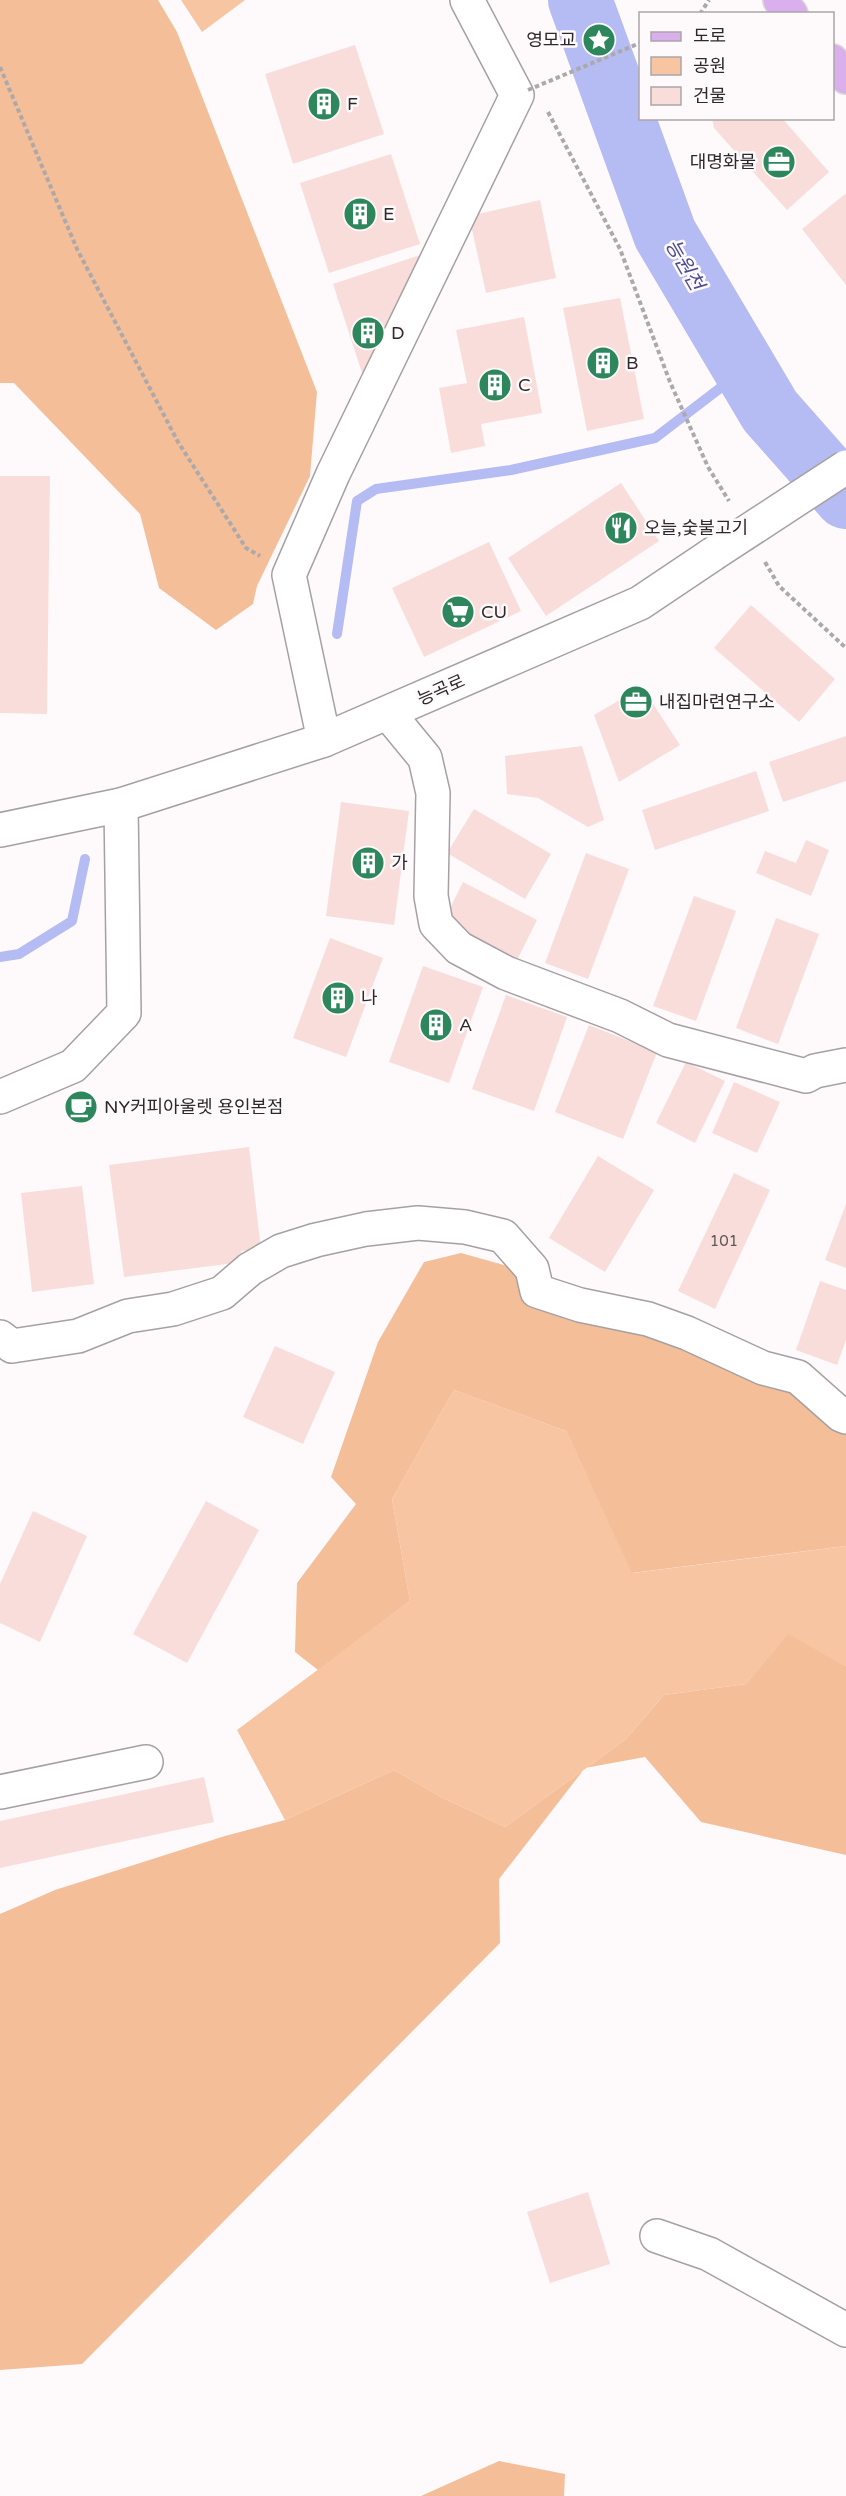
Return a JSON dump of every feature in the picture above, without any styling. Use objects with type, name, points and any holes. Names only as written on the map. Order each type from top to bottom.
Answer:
[{"type":"main road","points":[[780,0],[789,12]]},
{"type":"main road","points":[[834,63],[846,77]]},
{"type":"street","points":[[324,740],[289,574],[333,474],[517,95],[467,0]]},
{"type":"street","name":"능곡로","points":[[0,830],[121,805],[324,740],[388,713],[640,603],[846,468]]},
{"type":"street","points":[[388,713],[424,758],[433,794],[431,896],[436,924],[459,948],[506,973],[620,1016],[668,1040],[806,1076],[815,1071],[846,1065]]},
{"type":"street","points":[[0,1097],[73,1066],[124,1013],[121,805]]},
{"type":"street","points":[[0,1337],[12,1346],[67,1338],[78,1336],[128,1316],[172,1309],[222,1293],[250,1269],[281,1251],[316,1240],[366,1229],[418,1223],[465,1227],[503,1236],[532,1269],[537,1291],[580,1305],[648,1319],[687,1333],[763,1368],[798,1377],[846,1417]]},
{"type":"street","points":[[0,1792],[146,1762]]},
{"type":"street","points":[[657,2236],[709,2254],[846,2330]]},
{"type":"path","points":[[528,90],[639,43]]},
{"type":"path","points":[[0,67],[77,249],[178,442],[246,548],[289,574]]},
{"type":"path","points":[[534,80],[539,91]]},
{"type":"path","points":[[544,102],[620,249],[696,438]]},
{"type":"green space","points":[[181,0],[245,0],[202,32]]},
{"type":"green space","points":[[454,1390],[566,1431],[633,1573],[846,1546],[846,1666],[788,1635],[746,1684],[664,1695],[626,1739],[505,1827],[443,1798],[394,1770],[285,1820],[237,1730],[410,1601],[392,1499]]},
{"type":"shaded area","points":[[0,0],[158,0],[177,32],[317,392],[310,476],[257,586],[253,604],[216,630],[159,588],[140,514],[14,383],[0,383]]},
{"type":"shaded area","points":[[461,1253],[518,1269],[634,1325],[793,1386],[846,1427],[846,1546],[632,1573],[566,1431],[454,1390],[392,1499],[410,1601],[318,1670],[295,1652],[297,1583],[356,1504],[331,1477],[378,1342],[424,1262]]},
{"type":"shaded area","points":[[788,1634],[846,1666],[846,1855],[701,1822],[645,1757],[587,1768],[626,1739],[664,1695],[746,1684]]},
{"type":"shaded area","points":[[394,1770],[443,1798],[505,1827],[584,1770],[499,1879],[500,1943],[82,2364],[0,2370],[0,1914],[55,1890],[225,1836],[285,1820]]},
{"type":"shaded area","points":[[499,2461],[565,2474],[564,2496],[421,2496]]},
{"type":"building","name":"F","points":[[355,45],[384,134],[293,164],[265,74]]},
{"type":"building","points":[[712,120],[784,120],[829,172],[787,210],[714,128]]},
{"type":"building","name":"E","points":[[391,154],[420,244],[329,273],[300,183]]},
{"type":"building","points":[[845,194],[846,196],[846,285],[802,229]]},
{"type":"building","points":[[540,200],[556,278],[486,293],[469,216]]},
{"type":"building","name":"D","points":[[423,254],[365,382],[333,284]]},
{"type":"building","name":"B","points":[[620,298],[644,419],[587,431],[563,308]]},
{"type":"building","name":"C","points":[[524,317],[542,413],[481,424],[485,446],[451,453],[439,388],[467,383],[456,330]]},
{"type":"building","points":[[0,476],[50,476],[47,714],[0,713]]},
{"type":"building","points":[[621,483],[659,541],[546,616],[508,558]]},
{"type":"building","points":[[489,542],[521,611],[424,657],[392,588]]},
{"type":"building","points":[[751,605],[835,679],[799,722],[714,648]]},
{"type":"building","points":[[642,687],[680,745],[619,782],[594,715]]},
{"type":"building","points":[[846,736],[846,781],[783,802],[769,762]]},
{"type":"building","points":[[582,746],[604,820],[588,827],[538,798],[507,794],[505,756]]},
{"type":"building","points":[[756,771],[769,811],[655,850],[642,810]]},
{"type":"building","name":"가","points":[[341,802],[409,811],[394,925],[326,916]]},
{"type":"building","points":[[474,809],[551,854],[525,899],[447,853]]},
{"type":"building","points":[[806,840],[829,850],[811,896],[756,873],[765,851],[796,863]]},
{"type":"building","points":[[586,853],[629,869],[588,979],[545,963]]},
{"type":"building","points":[[463,882],[537,920],[514,966],[444,920]]},
{"type":"building","points":[[694,896],[736,911],[696,1021],[653,1006]]},
{"type":"building","points":[[776,918],[819,934],[778,1044],[736,1028]]},
{"type":"building","name":"나","points":[[330,938],[383,958],[346,1057],[293,1038]]},
{"type":"building","name":"A","points":[[423,966],[483,987],[449,1083],[389,1062]]},
{"type":"building","points":[[506,995],[567,1017],[534,1111],[472,1089]]},
{"type":"building","points":[[589,1025],[657,1052],[623,1139],[555,1112]]},
{"type":"building","points":[[686,1062],[725,1081],[695,1143],[656,1123]]},
{"type":"building","points":[[734,1082],[780,1102],[757,1153],[712,1133]]},
{"type":"building","points":[[249,1147],[261,1249],[241,1251],[243,1262],[124,1277],[109,1165]]},
{"type":"building","points":[[598,1156],[654,1190],[605,1272],[549,1238]]},
{"type":"building","points":[[734,1173],[770,1190],[715,1309],[678,1291]]},
{"type":"building","points":[[82,1186],[94,1284],[32,1292],[21,1193]]},
{"type":"building","points":[[846,1204],[846,1268],[825,1260]]},
{"type":"building","points":[[820,1281],[846,1290],[846,1340],[837,1365],[796,1350]]},
{"type":"building","points":[[275,1346],[335,1372],[303,1444],[243,1417]]},
{"type":"building","points":[[206,1501],[259,1530],[187,1663],[133,1634]]},
{"type":"building","points":[[33,1511],[87,1536],[40,1642],[0,1623],[0,1584]]},
{"type":"building","points":[[204,1777],[214,1822],[0,1868],[0,1821]]},
{"type":"building","points":[[588,2192],[610,2264],[550,2283],[527,2212]]},
{"type":"waterway","name":"능원천","points":[[580,0],[665,234],[770,411],[846,497]]},
{"type":"waterway","points":[[337,634],[357,501],[376,489],[511,470],[655,438],[745,369]]},
{"type":"waterway","points":[[0,957],[19,954],[72,921],[85,859]]},
{"type":"place","name":"영모교","points":[[599,40]]},
{"type":"place","name":"F","points":[[324,104]]},
{"type":"place","name":"대명화물","points":[[779,162]]},
{"type":"place","name":"E","points":[[360,214]]},
{"type":"place","name":"D","points":[[368,333]]},
{"type":"place","name":"B","points":[[603,363]]},
{"type":"place","name":"C","points":[[495,385]]},
{"type":"place","name":"오늘,숯불고기","points":[[621,528]]},
{"type":"place","name":"CU","points":[[458,612]]},
{"type":"place","name":"내집마련연구소","points":[[636,702]]},
{"type":"place","name":"가","points":[[368,863]]},
{"type":"place","name":"나","points":[[338,998]]},
{"type":"place","name":"A","points":[[436,1025]]},
{"type":"place","name":"NY커피아울렛 용인본점","points":[[81,1107]]}]
